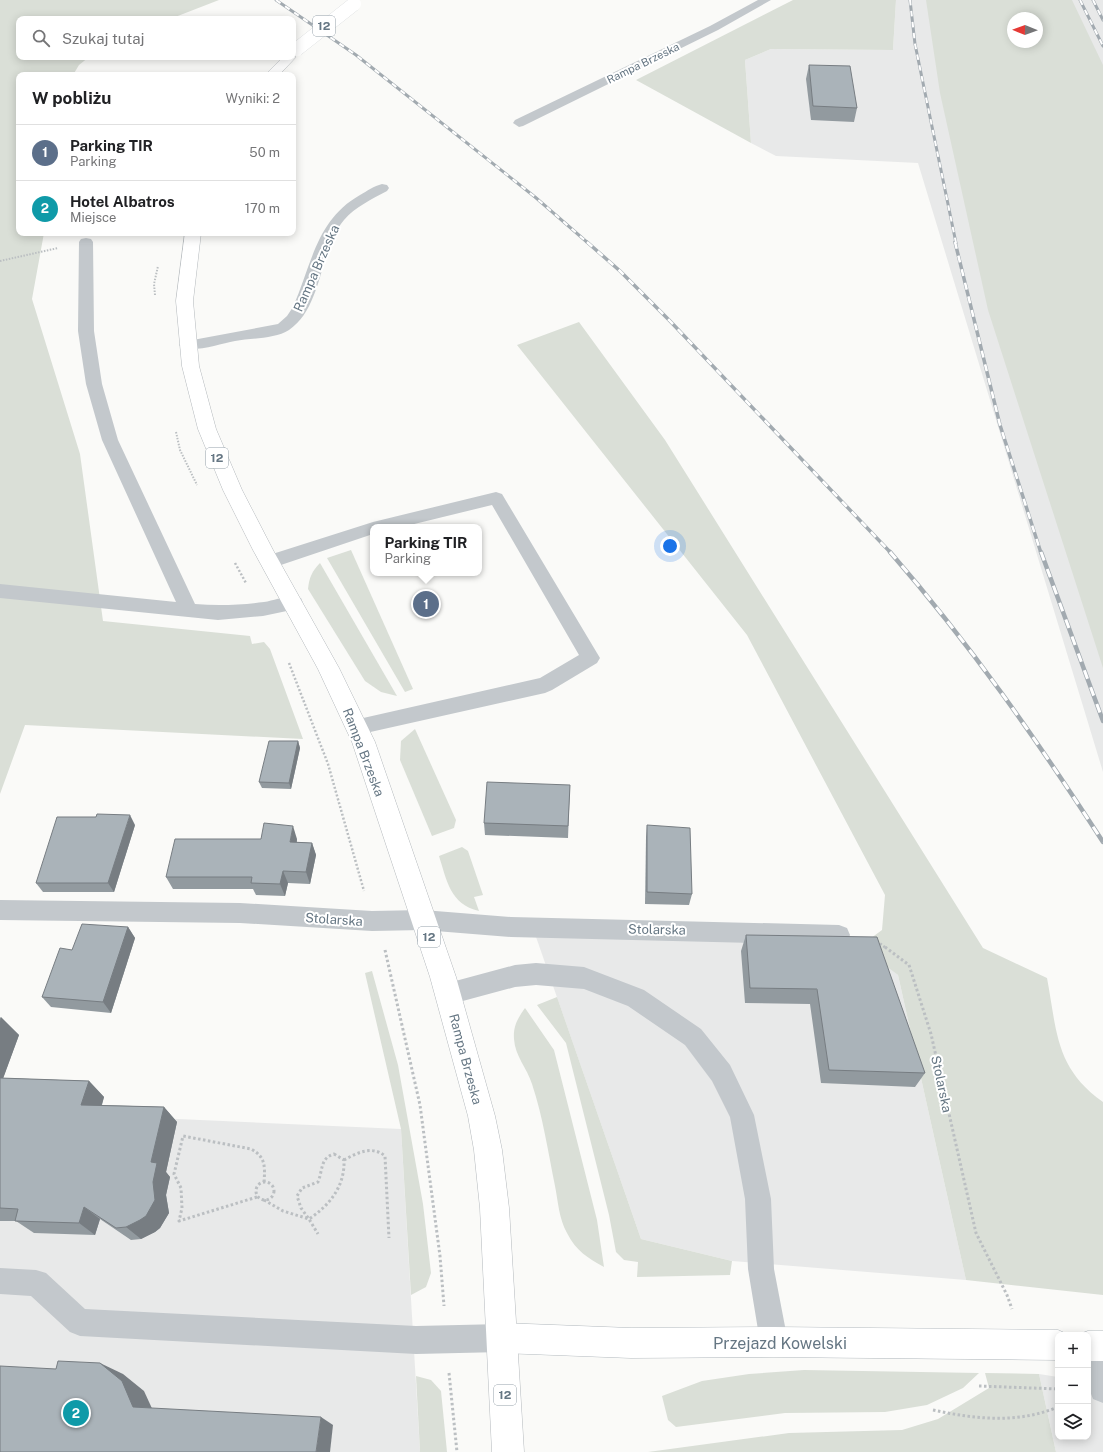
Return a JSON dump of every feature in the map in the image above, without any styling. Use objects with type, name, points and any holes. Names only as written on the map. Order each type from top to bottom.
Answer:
[{"type":"main road","name":"12","points":[[296,50],[321,29],[357,2]]},
{"type":"main road","name":"12","points":[[275,72],[286,60]]},
{"type":"main road","name":"12","points":[[187,345],[184,293],[187,259],[192,236]]},
{"type":"main road","name":"Rampa Brzeska","points":[[187,345],[200,408],[211,445],[228,482],[269,562],[294,603],[357,727],[372,765],[448,994],[484,1130],[491,1182],[497,1250],[508,1452]]},
{"type":"main road","name":"Przejazd Kowelski","points":[[502,1338],[631,1344],[774,1342],[1055,1345]]},
{"type":"lane","name":"Rampa Brzeska","points":[[519,123],[714,28],[766,0]]},
{"type":"lane","name":"Rampa Brzeska","points":[[187,345],[270,331],[283,326],[294,318],[328,235],[339,217],[352,206],[382,188]]},
{"type":"lane","points":[[86,242],[86,331],[94,384],[110,440],[189,610]]},
{"type":"lane","points":[[357,727],[545,685],[590,658],[496,498],[390,524]]},
{"type":"lane","points":[[269,562],[370,529]]},
{"type":"lane","points":[[0,591],[218,613],[262,609],[294,603]]},
{"type":"lane","name":"Stolarska","points":[[0,910],[240,913],[372,921],[423,920],[511,927],[839,935]]},
{"type":"lane","points":[[448,994],[515,976],[536,974],[584,978],[636,998],[693,1037],[721,1073],[742,1115],[758,1199],[762,1269],[774,1342]]},
{"type":"lane","points":[[0,1281],[36,1283],[80,1322],[446,1340],[502,1338]]},
{"type":"lane","points":[[1093,1346],[1103,1389]]},
{"type":"path","points":[[0,261],[86,242]]},
{"type":"path","name":"Stolarska","points":[[839,935],[878,941],[909,965],[931,1034],[976,1233],[1007,1295],[1024,1344]]},
{"type":"path","points":[[384,947],[420,1105],[440,1256],[456,1452]]},
{"type":"path","points":[[264,1183],[264,1158],[260,1153],[251,1149],[183,1136],[174,1174],[179,1183],[181,1193],[182,1208],[179,1221],[257,1197],[273,1207],[309,1219]]},
{"type":"path","points":[[344,1160],[370,1150],[378,1151],[385,1156],[389,1238]]},
{"type":"path","points":[[318,1234],[298,1202],[297,1196],[302,1188],[318,1182],[320,1177],[320,1165],[327,1156],[334,1154],[344,1160]]},
{"type":"path","points":[[309,1219],[324,1208],[332,1199],[343,1177],[344,1160]]},
{"type":"path","points":[[257,1197],[257,1188],[264,1183],[270,1183],[274,1190],[272,1196],[264,1200]]},
{"type":"path","points":[[979,1386],[1055,1389]]},
{"type":"path","points":[[933,1410],[951,1414],[1006,1420],[1050,1411],[1055,1408]]},
{"type":"shaded area","points":[[0,0],[219,0],[178,16],[16,16],[16,60],[85,60],[79,65],[75,72],[16,72],[16,236],[43,236],[32,299],[80,454],[103,621],[250,636],[252,644],[264,642],[270,649],[303,739],[25,725],[0,794]]},
{"type":"shaded area","points":[[793,0],[896,0],[893,50],[771,49],[745,60],[751,143],[636,80]]},
{"type":"shaded area","points":[[896,0],[1103,0],[1103,772],[918,163],[776,156],[751,143],[745,60],[771,49],[893,50]]},
{"type":"shaded area","points":[[926,0],[1072,0],[1103,65],[1103,668],[988,310],[940,93]]},
{"type":"shaded area","points":[[579,322],[665,440],[983,948],[1047,978],[1056,1032],[1067,1062],[1075,1076],[1087,1089],[1103,1102],[1103,1295],[966,1280],[898,975],[869,953],[863,944],[882,930],[885,895],[747,635],[517,345]]},
{"type":"shaded area","points":[[351,550],[413,689],[405,692],[327,558]]},
{"type":"shaded area","points":[[320,563],[397,696],[381,692],[365,681],[308,589],[311,575]]},
{"type":"shaded area","points":[[415,729],[456,820],[454,828],[432,836],[400,760],[401,741]]},
{"type":"shaded area","points":[[462,847],[468,851],[483,895],[474,897],[479,911],[469,908],[456,897],[448,883],[439,856]]},
{"type":"shaded area","points":[[535,934],[863,944],[898,975],[966,1280],[732,1261],[641,1239]]},
{"type":"shaded area","points":[[372,971],[398,1065],[423,1204],[431,1273],[426,1287],[411,1295],[401,1129],[365,973]]},
{"type":"shaded area","points":[[557,997],[641,1239],[732,1261],[730,1275],[637,1277],[638,1262],[624,1260],[616,1252],[609,1215],[566,1043],[537,1005]]},
{"type":"shaded area","points":[[525,1008],[554,1050],[597,1220],[604,1267],[588,1257],[574,1245],[562,1222],[548,1147],[536,1096],[530,1078],[515,1045],[515,1026]]},
{"type":"shaded area","points":[[0,1111],[401,1129],[420,1452],[0,1452]]},
{"type":"shaded area","points":[[804,1370],[979,1373],[963,1388],[927,1405],[885,1412],[785,1413],[676,1427],[668,1420],[662,1396],[702,1381],[749,1374]]},
{"type":"shaded area","points":[[985,1373],[1039,1374],[1056,1452],[648,1452],[789,1433],[902,1430],[938,1419],[989,1388]]},
{"type":"shaded area","points":[[1039,1374],[1055,1377],[1055,1440],[1091,1440],[1091,1383],[1103,1385],[1103,1452],[1056,1452]]},
{"type":"shaded area","points":[[416,1376],[431,1380],[441,1391],[447,1452],[420,1452]]},
{"type":"building","points":[[809,65],[850,66],[857,108],[813,106]]},
{"type":"building","points":[[269,741],[298,741],[289,783],[259,782]]},
{"type":"building","points":[[487,782],[570,785],[568,826],[484,823]]},
{"type":"building","points":[[97,814],[130,815],[108,883],[36,883],[57,817],[96,817]]},
{"type":"building","points":[[264,823],[293,826],[290,842],[312,843],[306,872],[283,871],[280,884],[251,883],[252,877],[166,877],[175,839],[261,839]]},
{"type":"building","points":[[647,825],[690,828],[692,894],[647,892]]},
{"type":"building","points":[[82,924],[128,927],[103,1002],[42,997],[60,948],[72,950]]},
{"type":"building","points":[[746,935],[877,937],[925,1073],[829,1070],[817,989],[750,988]]},
{"type":"building","points":[[0,1078],[89,1081],[81,1105],[164,1107],[151,1162],[157,1163],[153,1182],[155,1200],[146,1216],[126,1227],[116,1228],[84,1207],[79,1223],[15,1221],[18,1209],[0,1208]]},
{"type":"building","points":[[58,1361],[100,1363],[122,1381],[133,1407],[321,1417],[316,1452],[0,1452],[0,1366],[56,1369]]},
{"type":"railway","points":[[276,0],[356,55],[535,197],[588,243]]},
{"type":"railway","points":[[910,0],[915,44],[956,243]]},
{"type":"railway","points":[[1080,0],[1103,46]]},
{"type":"railway","points":[[1093,0],[1103,20]]},
{"type":"railway","points":[[587,242],[620,271],[669,320],[891,553]]},
{"type":"railway","points":[[955,242],[1000,425],[1041,553]]},
{"type":"railway","points":[[890,552],[948,622],[1002,693],[1103,842]]},
{"type":"railway","points":[[1041,552],[1103,721]]},
{"type":"place","name":"Parking TIR","points":[[426,604]]},
{"type":"place","name":"Hotel Albatros","points":[[76,1413]]}]
